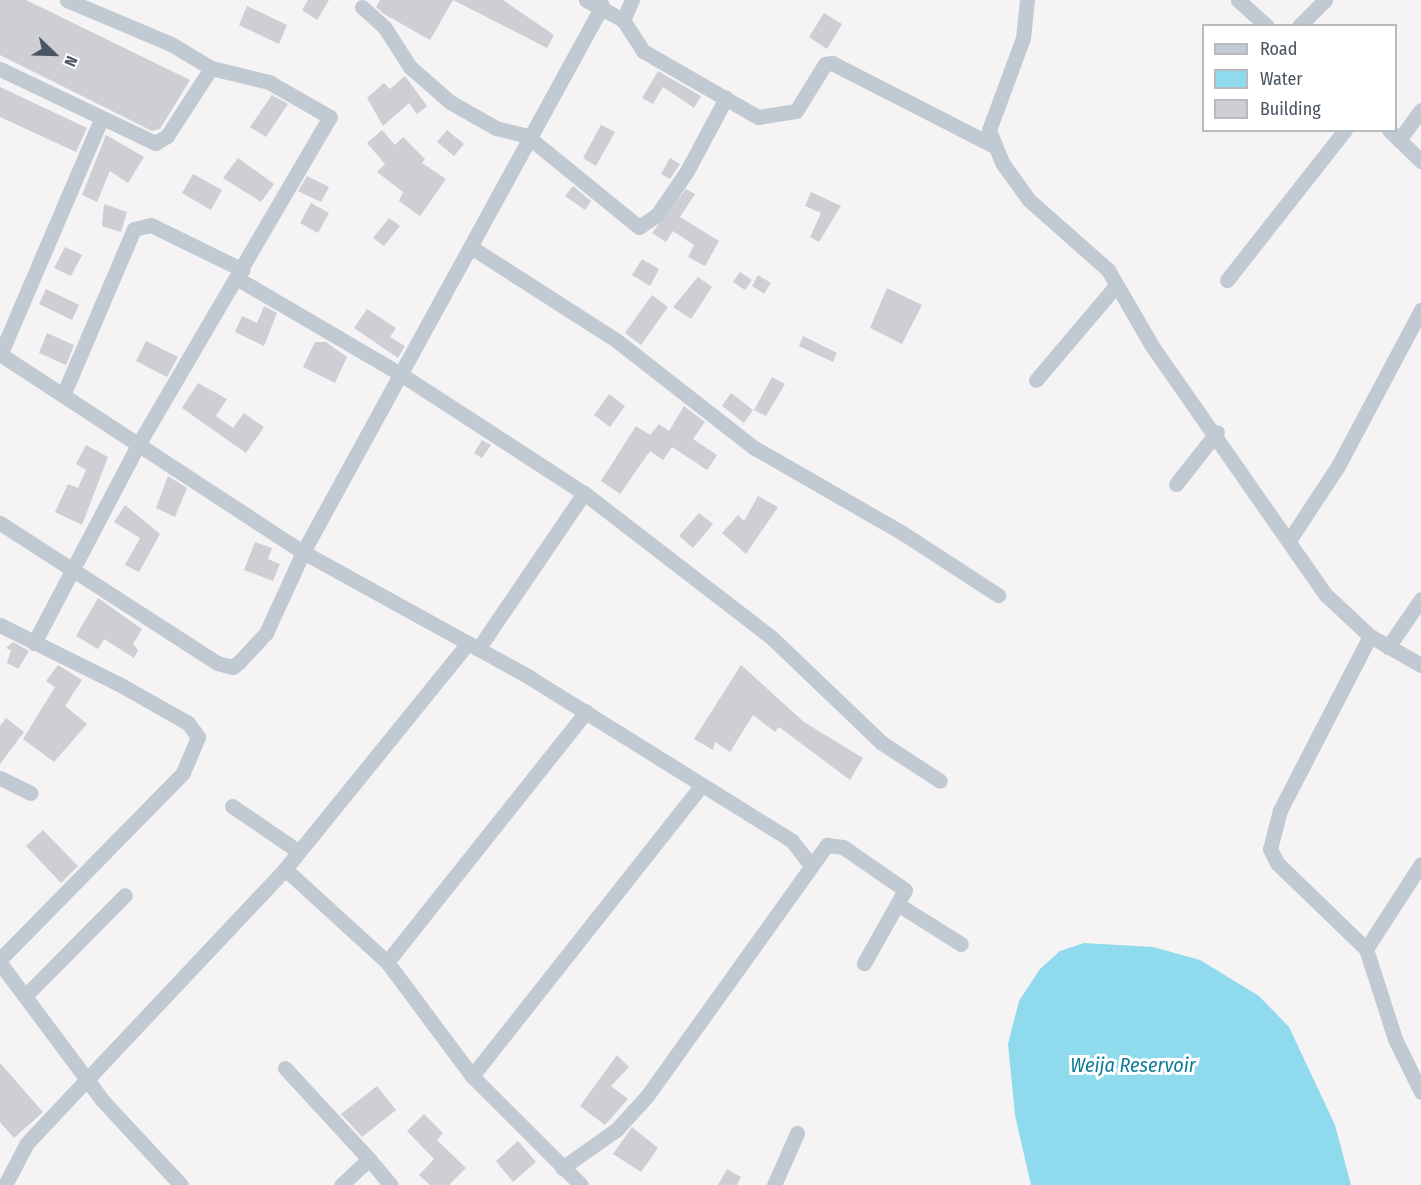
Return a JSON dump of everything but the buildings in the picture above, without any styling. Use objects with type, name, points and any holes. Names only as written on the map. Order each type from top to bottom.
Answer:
[{"type":"street","points":[[34,643],[138,445],[330,117],[269,81],[212,68],[171,44],[67,0]]},
{"type":"street","points":[[586,0],[602,6],[623,20],[643,51],[758,117],[780,117],[796,111],[825,64],[832,63],[992,145]]},
{"type":"street","points":[[623,20],[632,0]]},
{"type":"street","points":[[1027,0],[1023,38],[989,130],[992,145],[1029,200],[1099,259],[1115,287],[1290,539],[1326,595],[1370,636],[1421,665]]},
{"type":"street","points":[[1238,0],[1265,24]]},
{"type":"street","points":[[1301,24],[1325,0]]},
{"type":"street","points":[[0,523],[217,663],[232,667],[266,633],[303,552],[474,249],[527,136],[602,6]]},
{"type":"street","points":[[362,7],[385,28],[410,67],[450,102],[496,128],[527,136],[639,227],[663,206],[726,98]]},
{"type":"street","points":[[0,69],[155,143],[167,136],[212,68]]},
{"type":"street","points":[[1421,110],[1394,135],[1421,161]]},
{"type":"street","points":[[101,119],[0,355],[64,393],[138,445],[303,552],[473,646],[586,712],[792,842],[810,864]]},
{"type":"street","points":[[1227,280],[1343,132]]},
{"type":"street","points":[[64,393],[134,229],[150,225],[240,274],[584,493],[771,637],[882,743],[940,781]]},
{"type":"street","points":[[474,249],[616,340],[753,447],[902,532],[998,595]]},
{"type":"street","points":[[1036,380],[1069,348],[1115,287]]},
{"type":"street","points":[[1290,539],[1338,466],[1421,309]]},
{"type":"street","points":[[1176,484],[1216,432]]},
{"type":"street","points":[[5,1185],[27,1143],[285,869],[473,646],[584,493]]},
{"type":"street","points":[[1388,648],[1421,599]]},
{"type":"street","points":[[0,626],[188,723],[198,737],[183,773],[0,961],[27,994],[86,1081],[181,1185]]},
{"type":"street","points":[[1370,636],[1280,810],[1270,849],[1277,863],[1366,950],[1395,1039],[1421,1092]]},
{"type":"street","points":[[387,962],[586,712]]},
{"type":"street","points":[[0,778],[31,793]]},
{"type":"street","points":[[472,1076],[701,786]]},
{"type":"street","points":[[232,806],[298,851]]},
{"type":"street","points":[[562,1168],[617,1129],[647,1096],[770,932],[810,864],[827,845],[843,847],[902,886],[899,905],[864,963]]},
{"type":"street","points":[[1366,950],[1421,864]]},
{"type":"street","points":[[285,869],[387,962],[472,1076],[580,1185]]},
{"type":"street","points":[[27,994],[125,895]]},
{"type":"street","points":[[899,905],[961,944]]},
{"type":"street","points":[[285,1068],[391,1185]]},
{"type":"street","points":[[774,1185],[797,1133]]},
{"type":"street","points":[[341,1185],[369,1159]]},
{"type":"water","name":"Weija Reservoir","points":[[1084,943],[1153,947],[1200,960],[1259,996],[1289,1027],[1335,1125],[1351,1185],[1031,1185],[1015,1115],[1008,1044],[1019,1001],[1040,969],[1060,951]]}]
